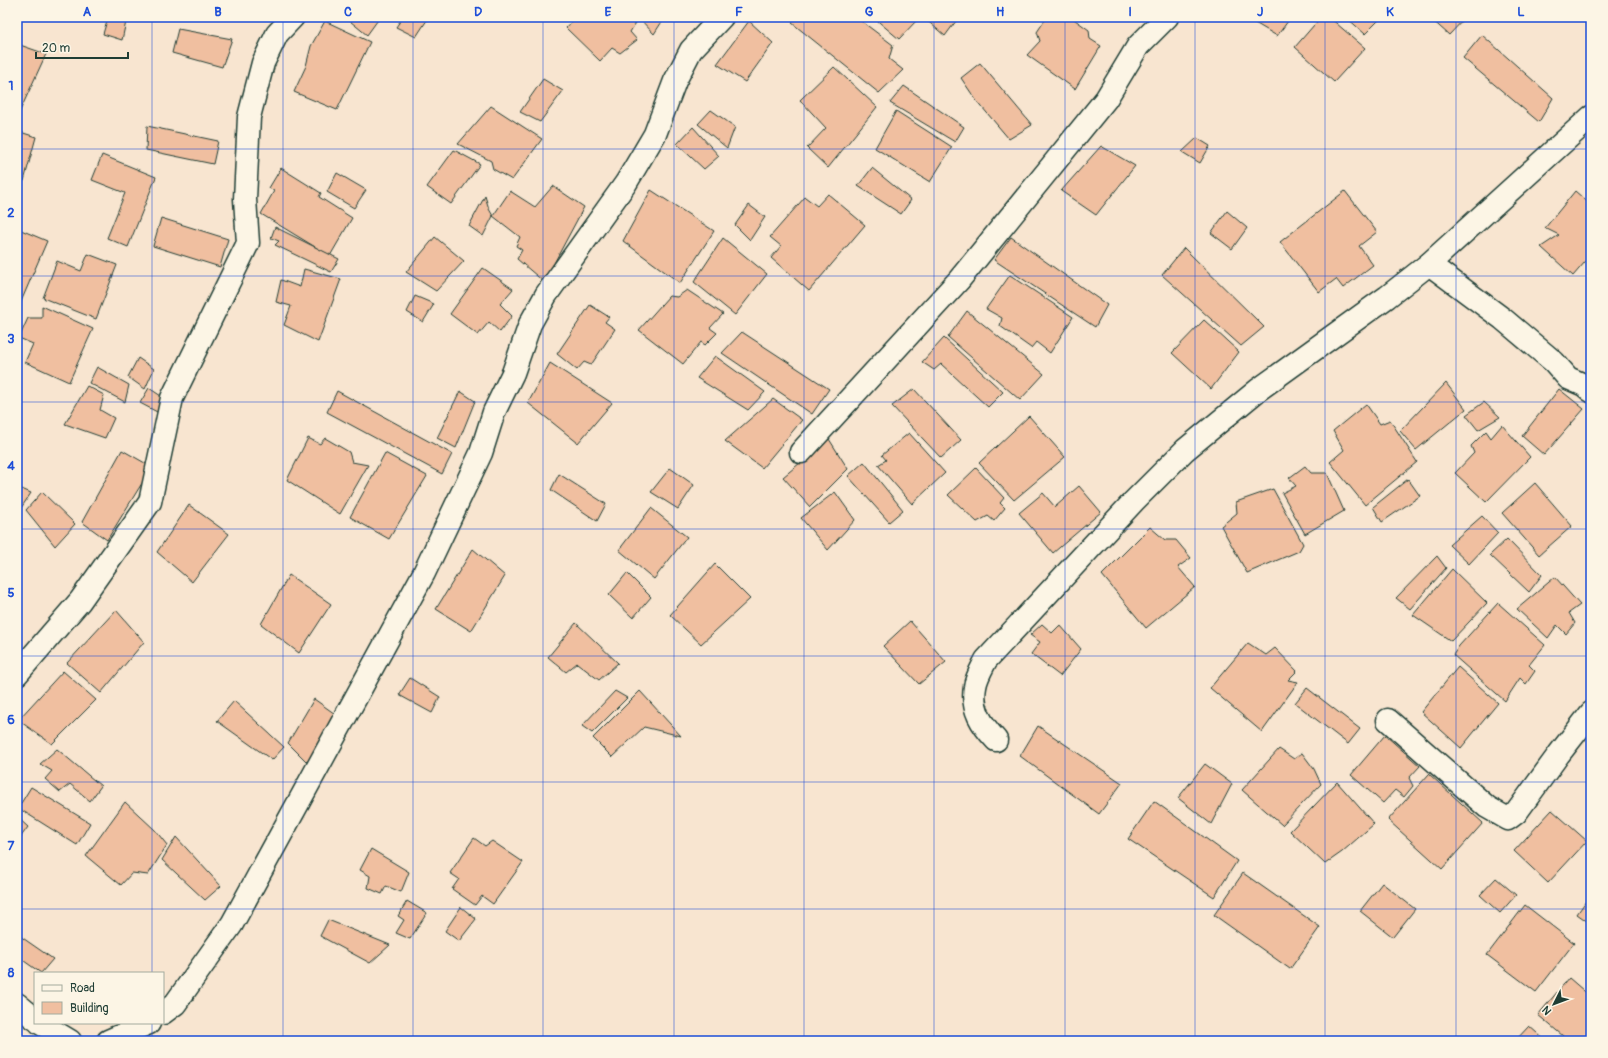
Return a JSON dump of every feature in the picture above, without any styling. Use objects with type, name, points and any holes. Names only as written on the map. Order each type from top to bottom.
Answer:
[{"type":"street","points":[[17,674],[80,601],[150,502],[172,398],[248,243],[245,199],[249,117],[263,63],[277,34],[293,17]]},
{"type":"street","points":[[164,1011],[175,1004],[232,924],[424,573],[481,453],[494,412],[513,373],[530,324],[546,295],[626,183],[655,134],[676,81],[692,50],[722,17]]},
{"type":"street","points":[[801,452],[959,280],[1106,99],[1138,46],[1167,17]]},
{"type":"street","points":[[996,740],[984,727],[974,700],[975,685],[986,660],[1134,501],[1185,450],[1258,390],[1387,297],[1429,264],[1591,117]]},
{"type":"street","points":[[1429,264],[1503,320],[1554,362],[1568,378],[1584,385],[1591,391]]},
{"type":"street","points":[[1388,720],[1487,807],[1508,819],[1516,813],[1591,713]]},
{"type":"street","points":[[17,1004],[34,1018]]},
{"type":"street","points":[[42,1024],[70,1041]]},
{"type":"street","points":[[108,1041],[147,1024]]},
{"type":"building","points":[[108,17],[127,17],[122,40],[103,34]]},
{"type":"building","points":[[345,17],[380,17],[367,35]]},
{"type":"building","points":[[403,17],[429,17],[416,37],[396,27]]},
{"type":"building","points":[[576,17],[634,17],[637,21],[630,32],[637,40],[620,53],[612,48],[600,61],[566,28]]},
{"type":"building","points":[[638,17],[665,17],[654,34]]},
{"type":"building","points":[[797,17],[856,17],[893,45],[889,59],[903,70],[879,93],[792,23]]},
{"type":"building","points":[[873,17],[914,17],[917,20],[899,39]]},
{"type":"building","points":[[923,17],[959,17],[945,36]]},
{"type":"building","points":[[1047,17],[1071,17],[1089,30],[1090,39],[1101,46],[1075,89],[1027,55],[1040,41],[1037,32]]},
{"type":"building","points":[[1252,17],[1291,17],[1277,36],[1250,20]]},
{"type":"building","points":[[1321,17],[1329,17],[1365,48],[1334,82],[1295,47]]},
{"type":"building","points":[[1346,17],[1382,17],[1365,34]]},
{"type":"building","points":[[1429,17],[1466,17],[1449,35]]},
{"type":"building","points":[[325,21],[370,42],[337,110],[294,92],[306,66],[311,46]]},
{"type":"building","points":[[749,21],[773,43],[745,82],[717,64]]},
{"type":"building","points":[[178,29],[232,39],[222,67],[172,53]]},
{"type":"building","points":[[1482,35],[1553,98],[1539,122],[1463,58]]},
{"type":"building","points":[[20,45],[46,54],[19,113],[17,113],[17,55]]},
{"type":"building","points":[[980,63],[1032,125],[1009,139],[976,100],[961,78]]},
{"type":"building","points":[[834,67],[877,107],[828,168],[807,148],[826,128],[800,100]]},
{"type":"building","points":[[543,79],[563,91],[540,122],[520,112]]},
{"type":"building","points":[[904,86],[964,127],[955,142],[890,103]]},
{"type":"building","points":[[491,106],[542,139],[512,180],[493,169],[491,161],[458,144]]},
{"type":"building","points":[[711,110],[735,127],[727,148],[698,124]]},
{"type":"building","points":[[896,111],[952,147],[930,182],[875,148]]},
{"type":"building","points":[[147,126],[218,141],[213,164],[146,150]]},
{"type":"building","points":[[693,127],[719,156],[704,169],[677,144]]},
{"type":"building","points":[[17,131],[36,137],[24,181],[17,183]]},
{"type":"building","points":[[1197,138],[1210,146],[1200,163],[1182,152]]},
{"type":"building","points":[[1101,146],[1135,166],[1096,215],[1061,191]]},
{"type":"building","points":[[454,150],[480,164],[451,204],[427,187]]},
{"type":"building","points":[[102,155],[156,177],[128,247],[107,238],[125,193],[92,180]]},
{"type":"building","points":[[281,168],[321,193],[319,197],[352,218],[330,256],[261,214],[274,191],[269,188]]},
{"type":"building","points":[[872,168],[911,200],[901,214],[858,186]]},
{"type":"building","points":[[337,173],[366,190],[354,208],[327,192]]},
{"type":"building","points":[[553,186],[584,207],[544,282],[517,259],[522,250],[516,246],[520,237],[493,216],[510,191],[535,207]]},
{"type":"building","points":[[651,190],[714,231],[680,283],[623,241]]},
{"type":"building","points":[[1345,191],[1377,232],[1359,246],[1373,265],[1343,288],[1336,279],[1319,292],[1280,242]]},
{"type":"building","points":[[1575,191],[1591,205],[1591,255],[1573,276],[1541,247],[1559,235],[1545,228]]},
{"type":"building","points":[[828,194],[865,225],[809,291],[771,258],[781,246],[770,237],[805,197],[817,206]]},
{"type":"building","points":[[485,196],[493,216],[483,236],[469,226]]},
{"type":"building","points":[[749,205],[765,217],[750,240],[735,225]]},
{"type":"building","points":[[1227,211],[1247,228],[1232,249],[1211,233]]},
{"type":"building","points":[[161,218],[228,239],[220,267],[153,246]]},
{"type":"building","points":[[275,227],[339,259],[331,272],[275,245],[279,241],[271,238]]},
{"type":"building","points":[[21,230],[47,241],[17,311],[17,239]]},
{"type":"building","points":[[435,237],[464,261],[436,291],[406,272]]},
{"type":"building","points":[[1011,237],[1107,305],[1095,327],[994,260]]},
{"type":"building","points":[[723,238],[767,274],[735,315],[694,282]]},
{"type":"building","points":[[1184,248],[1264,327],[1241,346],[1162,275]]},
{"type":"building","points":[[88,254],[117,265],[96,319],[43,298],[57,261],[81,271]]},
{"type":"building","points":[[483,268],[513,289],[500,304],[512,316],[500,332],[489,322],[478,335],[450,314]]},
{"type":"building","points":[[304,269],[341,279],[318,342],[284,325],[291,306],[276,302],[281,280],[300,287]]},
{"type":"building","points":[[1010,275],[1073,317],[1050,353],[1036,342],[1031,348],[1000,326],[1002,318],[986,309]]},
{"type":"building","points":[[687,290],[723,314],[710,328],[717,333],[705,345],[701,342],[683,364],[639,330],[669,296],[677,297]]},
{"type":"building","points":[[415,296],[434,304],[423,322],[407,312]]},
{"type":"building","points":[[590,305],[609,317],[605,322],[615,329],[591,365],[584,362],[577,370],[557,354]]},
{"type":"building","points":[[42,306],[93,329],[69,382],[25,362],[33,344],[19,338],[28,318],[42,318]]},
{"type":"building","points":[[967,311],[1044,374],[1020,400],[948,337]]},
{"type":"building","points":[[1204,320],[1239,352],[1211,389],[1172,353]]},
{"type":"building","points":[[742,332],[829,389],[812,414],[722,353]]},
{"type":"building","points":[[944,338],[1003,392],[988,407],[941,364],[934,370],[922,362]]},
{"type":"building","points":[[715,356],[765,392],[748,410],[697,378]]},
{"type":"building","points":[[138,358],[154,369],[145,389],[128,377]]},
{"type":"building","points":[[550,363],[612,403],[578,443],[528,403]]},
{"type":"building","points":[[97,367],[129,385],[125,402],[89,383]]},
{"type":"building","points":[[1446,383],[1466,409],[1416,450],[1400,431]]},
{"type":"building","points":[[87,386],[104,395],[100,410],[114,418],[105,438],[65,424]]},
{"type":"building","points":[[149,388],[164,398],[159,413],[140,403]]},
{"type":"building","points":[[914,389],[961,440],[941,458],[892,406]]},
{"type":"building","points":[[1559,389],[1584,409],[1544,455],[1522,436]]},
{"type":"building","points":[[337,391],[452,454],[442,474],[327,412]]},
{"type":"building","points":[[460,391],[475,401],[456,448],[437,438]]},
{"type":"building","points":[[773,399],[802,420],[762,468],[725,441]]},
{"type":"building","points":[[1484,402],[1500,417],[1478,430],[1466,415]]},
{"type":"building","points":[[1366,404],[1380,424],[1390,420],[1417,462],[1365,505],[1330,462],[1344,450],[1333,431]]},
{"type":"building","points":[[1029,416],[1065,457],[1014,500],[979,463]]},
{"type":"building","points":[[1502,425],[1530,457],[1486,502],[1455,473],[1474,453],[1471,446],[1486,431],[1491,438]]},
{"type":"building","points":[[909,433],[945,473],[912,504],[878,465],[886,460],[882,455]]},
{"type":"building","points":[[308,438],[320,444],[325,438],[349,452],[352,462],[368,465],[340,514],[287,480]]},
{"type":"building","points":[[829,439],[848,469],[810,507],[783,477]]},
{"type":"building","points":[[122,450],[152,467],[107,540],[82,522]]},
{"type":"building","points":[[385,453],[427,476],[389,539],[350,517]]},
{"type":"building","points":[[864,462],[903,510],[889,522],[848,476]]},
{"type":"building","points":[[1305,466],[1311,473],[1327,473],[1344,511],[1305,534],[1282,493],[1296,486],[1289,478]]},
{"type":"building","points":[[670,468],[694,485],[678,509],[651,492]]},
{"type":"building","points":[[976,468],[1004,498],[1000,503],[1005,508],[994,521],[988,516],[977,522],[948,495]]},
{"type":"building","points":[[559,474],[606,504],[597,521],[551,490]]},
{"type":"building","points":[[1408,479],[1420,496],[1382,522],[1373,507]]},
{"type":"building","points":[[1535,483],[1572,526],[1539,555],[1502,513]]},
{"type":"building","points":[[1079,486],[1101,512],[1053,553],[1019,513],[1043,493],[1055,507]]},
{"type":"building","points":[[17,487],[31,493],[17,514]]},
{"type":"building","points":[[1273,489],[1303,544],[1299,551],[1247,573],[1221,526],[1237,513],[1236,502]]},
{"type":"building","points":[[42,492],[75,524],[55,546],[26,510]]},
{"type":"building","points":[[835,492],[855,520],[828,550],[801,518]]},
{"type":"building","points":[[189,505],[229,534],[192,582],[157,552]]},
{"type":"building","points":[[651,508],[687,537],[654,579],[619,550]]},
{"type":"building","points":[[1482,516],[1498,533],[1469,564],[1449,545]]},
{"type":"building","points":[[1150,527],[1165,540],[1176,540],[1191,558],[1178,567],[1195,587],[1146,628],[1102,575]]},
{"type":"building","points":[[1507,539],[1542,575],[1529,592],[1490,555]]},
{"type":"building","points":[[473,549],[505,576],[471,631],[436,609]]},
{"type":"building","points":[[1437,556],[1446,568],[1410,609],[1396,598]]},
{"type":"building","points":[[715,564],[750,599],[701,644],[670,615]]},
{"type":"building","points":[[1452,569],[1487,603],[1451,641],[1413,615]]},
{"type":"building","points":[[627,573],[651,597],[633,618],[609,595]]},
{"type":"building","points":[[289,575],[331,604],[299,653],[261,624]]},
{"type":"building","points":[[1555,577],[1580,605],[1569,613],[1575,623],[1566,634],[1557,625],[1548,638],[1517,609]]},
{"type":"building","points":[[1498,603],[1545,645],[1529,665],[1535,671],[1526,684],[1520,678],[1505,701],[1453,655],[1459,646]]},
{"type":"building","points":[[116,610],[144,642],[101,693],[67,663]]},
{"type":"building","points":[[910,621],[946,662],[919,684],[883,646]]},
{"type":"building","points":[[576,623],[618,663],[599,680],[577,663],[566,672],[548,657]]},
{"type":"building","points":[[1042,624],[1052,633],[1060,625],[1081,649],[1060,676],[1031,654],[1040,642],[1030,635]]},
{"type":"building","points":[[1248,643],[1266,655],[1275,648],[1297,671],[1288,680],[1298,682],[1262,732],[1210,688]]},
{"type":"building","points":[[1458,667],[1498,703],[1461,748],[1421,712]]},
{"type":"building","points":[[63,671],[96,700],[52,744],[18,720]]},
{"type":"building","points":[[410,678],[440,697],[432,713],[399,695]]},
{"type":"building","points":[[1307,688],[1360,729],[1348,744],[1295,703]]},
{"type":"building","points":[[615,691],[627,698],[592,733],[582,726]]},
{"type":"building","points":[[640,691],[681,736],[644,727],[612,757],[593,738]]},
{"type":"building","points":[[314,699],[338,716],[312,767],[288,743]]},
{"type":"building","points":[[234,701],[284,747],[272,760],[217,721]]},
{"type":"building","points":[[1038,726],[1122,783],[1099,814],[1020,756]]},
{"type":"building","points":[[1385,735],[1420,766],[1409,778],[1413,786],[1404,797],[1395,790],[1383,803],[1351,775]]},
{"type":"building","points":[[57,749],[101,786],[90,801],[70,784],[60,792],[45,779],[52,771],[40,764]]},
{"type":"building","points":[[1279,749],[1294,759],[1302,753],[1314,769],[1321,784],[1282,825],[1242,790]]},
{"type":"building","points":[[1205,764],[1232,784],[1211,824],[1178,798]]},
{"type":"building","points":[[1429,774],[1483,823],[1442,869],[1388,820]]},
{"type":"building","points":[[1337,782],[1374,824],[1342,852],[1325,864],[1290,831]]},
{"type":"building","points":[[31,787],[90,823],[77,845],[18,808]]},
{"type":"building","points":[[1154,801],[1237,861],[1214,897],[1128,839]]},
{"type":"building","points":[[125,802],[155,830],[167,845],[148,875],[132,873],[121,885],[86,856]]},
{"type":"building","points":[[1552,810],[1587,841],[1548,883],[1514,851]]},
{"type":"building","points":[[17,817],[28,827],[17,842]]},
{"type":"building","points":[[176,837],[221,886],[205,900],[162,860]]},
{"type":"building","points":[[474,838],[485,846],[492,841],[523,862],[493,904],[482,896],[475,905],[452,889],[459,879],[450,873]]},
{"type":"building","points":[[371,849],[409,872],[401,892],[386,886],[382,894],[368,888],[370,876],[360,870]]},
{"type":"building","points":[[1243,873],[1320,927],[1290,969],[1214,915]]},
{"type":"building","points":[[1496,878],[1516,895],[1500,913],[1480,895]]},
{"type":"building","points":[[1382,883],[1415,909],[1393,937],[1360,911]]},
{"type":"building","points":[[1591,894],[1591,924],[1577,914]]},
{"type":"building","points":[[407,901],[427,913],[410,939],[396,933],[404,920],[398,916]]},
{"type":"building","points":[[1525,905],[1574,943],[1536,992],[1487,955]]},
{"type":"building","points":[[461,907],[476,919],[459,941],[445,931]]},
{"type":"building","points":[[328,920],[390,945],[370,963],[320,936]]},
{"type":"building","points":[[17,934],[53,959],[42,972],[40,972],[17,956]]},
{"type":"building","points":[[1569,978],[1591,997],[1591,1032],[1583,1041],[1569,1041],[1538,1015]]},
{"type":"building","points":[[1529,1026],[1546,1041],[1515,1041]]}]
